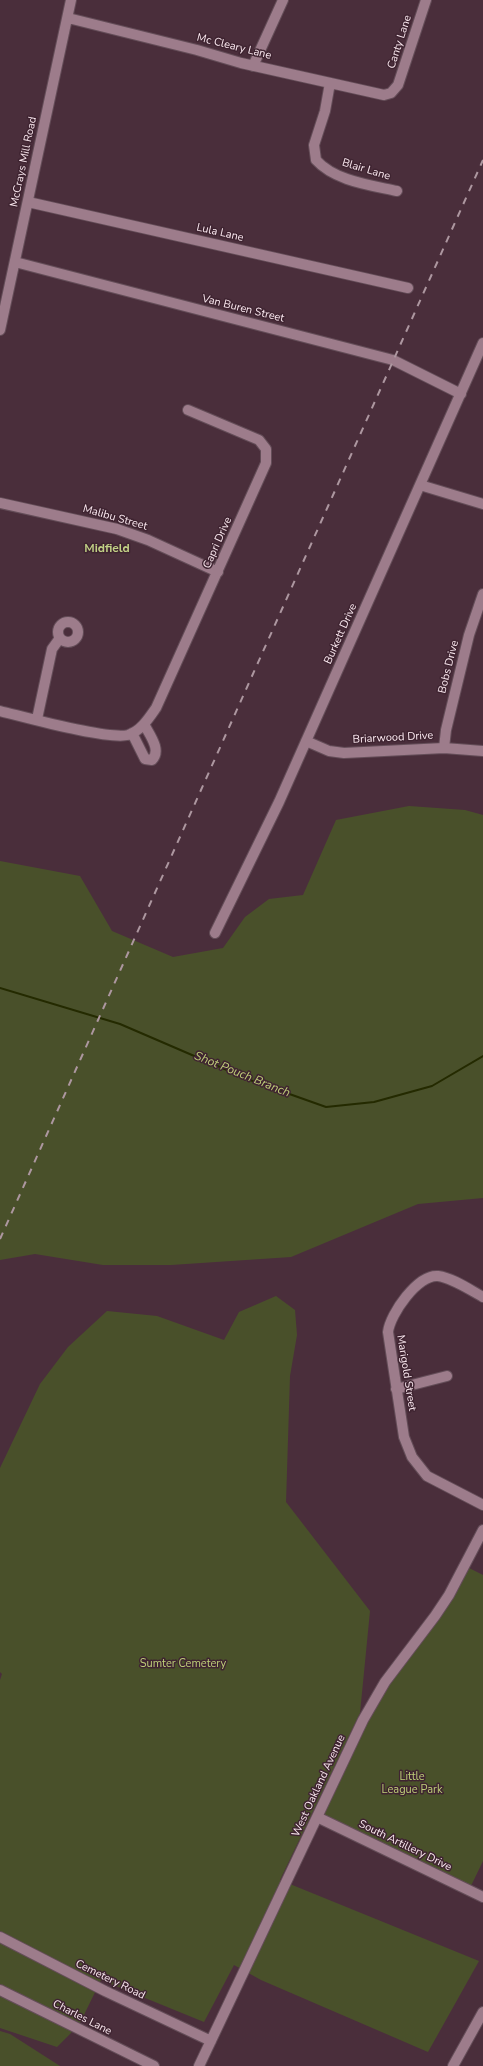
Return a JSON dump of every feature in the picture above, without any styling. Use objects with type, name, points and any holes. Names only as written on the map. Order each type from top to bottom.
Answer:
[{"type":"street","name":"McCrays Mill Road","points":[[0,330],[72,0]]},
{"type":"street","points":[[252,66],[283,0]]},
{"type":"street","name":"Canty Lane","points":[[394,90],[401,78],[426,0]]},
{"type":"street","name":"Mc Cleary Lane","points":[[68,18],[252,66],[373,94],[384,95],[394,90]]},
{"type":"street","name":"Blair Lane","points":[[330,83],[325,111],[314,144],[316,160],[325,168],[345,177],[397,191]]},
{"type":"street","name":"Lula Lane","points":[[28,202],[408,288]]},
{"type":"street","name":"Van Buren Street","points":[[15,262],[393,360],[461,394]]},
{"type":"street","name":"Burkett Drive","points":[[216,933],[279,802],[482,349]]},
{"type":"street","name":"Capri Drive","points":[[132,733],[144,724],[162,697],[264,472],[266,463],[266,450],[263,444],[252,436],[188,410]]},
{"type":"street","points":[[420,485],[483,504]]},
{"type":"street","name":"Malibu Street","points":[[0,503],[117,529],[148,540],[218,572]]},
{"type":"street","name":"Bobs Drive","points":[[444,748],[446,730],[469,635],[483,594]]},
{"type":"street","points":[[37,719],[52,649],[60,638]]},
{"type":"street","points":[[0,712],[99,733],[120,736],[132,733],[145,758],[152,760],[156,754],[156,749],[144,724]]},
{"type":"street","name":"Briarwood Drive","points":[[306,742],[329,750],[344,753],[444,748],[483,750]]},
{"type":"street","name":"Marigold Street","points":[[483,1297],[439,1276],[428,1279],[416,1287],[397,1308],[390,1319],[388,1332],[404,1437],[412,1457],[418,1467],[436,1483],[483,1505]]},
{"type":"street","points":[[396,1389],[447,1376]]},
{"type":"street","name":"West Oakland Avenue","points":[[199,2066],[376,1696],[394,1668],[435,1616],[457,1580],[483,1530]]},
{"type":"street","name":"South Artillery Drive","points":[[317,1817],[483,1897]]},
{"type":"street","name":"Cemetery Road","points":[[0,1937],[105,1991],[211,2041]]},
{"type":"street","name":"Charles Lane","points":[[0,1990],[154,2066]]},
{"type":"street","points":[[453,2066],[483,2012]]},
{"type":"green space","points":[[409,806],[465,810],[483,815],[483,1198],[418,1204],[291,1257],[171,1265],[103,1265],[35,1254],[0,1260],[0,861],[80,876],[112,931],[173,957],[223,948],[245,917],[269,899],[303,895],[336,820]]},
{"type":"green space","name":"Sumter Cemetery","points":[[276,1296],[295,1310],[297,1335],[290,1376],[286,1502],[370,1611],[360,1713],[280,1880],[479,1961],[428,2052],[261,1980],[234,1965],[204,2022],[101,1980],[79,2025],[57,2047],[0,2028],[0,1680],[2,1674],[0,1672],[0,1468],[40,1384],[68,1347],[107,1311],[157,1316],[224,1340],[239,1312]]},
{"type":"green space","name":"Little League Park","points":[[465,1566],[483,1575],[483,1861],[469,1890],[317,1817],[363,1720]]},
{"type":"green space","points":[[0,2031],[10,2034],[60,2066],[0,2066]]},
{"type":"waterway","name":"Shot Pouch Branch","points":[[0,988],[120,1024],[250,1080],[326,1107],[374,1102],[432,1086],[483,1056]]},
{"type":"railway","points":[[0,1239],[483,160]]},
{"type":"district","name":"Midfield","points":[[107,549]]}]
